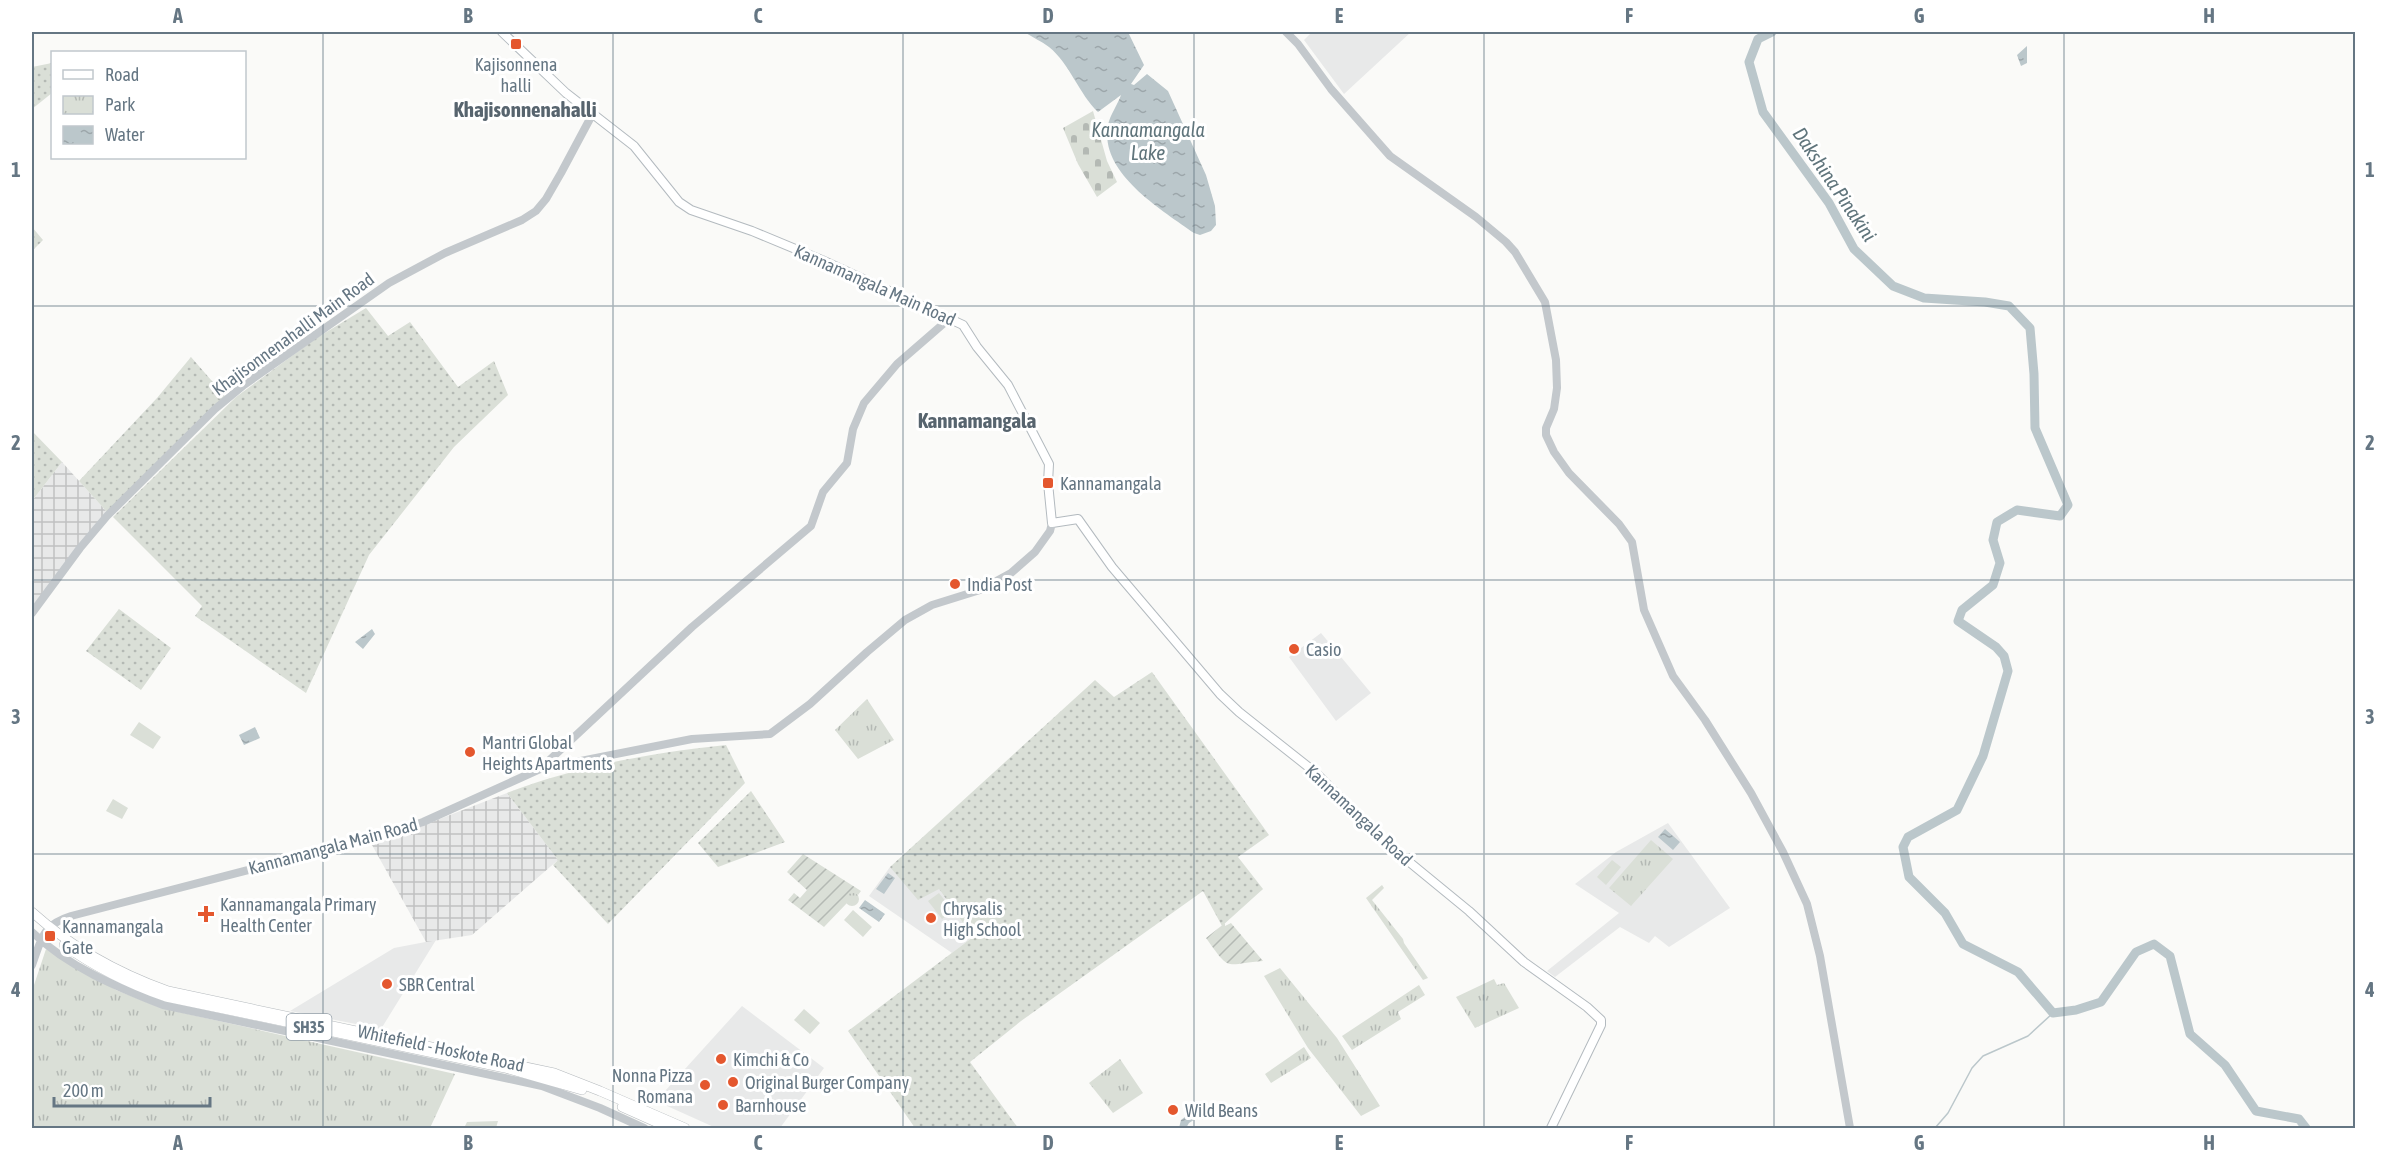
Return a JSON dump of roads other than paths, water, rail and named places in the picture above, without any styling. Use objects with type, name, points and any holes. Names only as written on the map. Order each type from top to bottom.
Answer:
[{"type":"main road","name":"Kannamangala Main Road","points":[[502,32],[557,85],[634,146],[679,202],[691,210],[752,231],[822,260],[963,325],[977,347],[1008,385],[1049,464],[1048,483],[1052,524]]},
{"type":"main road","name":"Kannamangala Road","points":[[1052,524],[1078,519],[1112,567],[1207,680],[1236,709],[1316,773],[1380,838],[1469,911],[1524,962],[1598,1016],[1601,1025],[1551,1128]]},
{"type":"main road","name":"Whitefield - Hoskote Road","points":[[32,912],[45,934],[142,981],[168,990],[554,1073],[685,1128]]},
{"type":"main road","name":"Whitefield - Hoskote Road","points":[[32,921],[45,934],[98,968],[166,997],[526,1073],[603,1098],[669,1128]]},
{"type":"street","points":[[1286,32],[1298,44],[1331,89],[1390,156],[1476,217],[1511,247],[1545,302],[1557,360],[1554,409],[1546,428],[1546,435],[1554,453],[1569,473],[1619,524],[1632,542],[1644,610],[1673,676],[1705,720],[1751,793],[1783,852],[1807,904],[1820,956],[1850,1128]]},
{"type":"street","name":"Khajisonnenahalli Main Road","points":[[32,614],[80,548],[107,516],[215,409],[244,384],[389,283],[445,253],[522,220],[536,211],[556,182],[592,115]]},
{"type":"street","points":[[540,769],[693,627],[811,526],[823,492],[847,463],[853,429],[864,403],[897,364],[950,318]]},
{"type":"street","name":"Kannamangala Main Road","points":[[45,934],[55,921],[71,916],[407,828],[540,769],[692,739],[770,734],[810,704],[905,620],[932,605],[980,590],[1011,573],[1035,552],[1052,524]]},
{"type":"street","points":[[32,932],[45,934],[115,987],[163,1005],[542,1086],[644,1128]]},
{"type":"street","points":[[32,965],[45,934]]},
{"type":"water","name":"Kannamangala Lake","points":[[1024,32],[1128,32],[1144,65],[1131,84],[1134,85],[1147,74],[1168,91],[1206,175],[1215,206],[1216,225],[1211,231],[1200,235],[1194,233],[1165,213],[1135,188],[1113,159],[1108,142],[1108,125],[1121,95],[1098,112],[1056,54]]},
{"type":"water","points":[[2027,46],[2027,63],[2021,66],[2017,55]]},
{"type":"water","points":[[372,629],[375,634],[363,649],[355,642]]},
{"type":"water","points":[[255,727],[260,738],[244,745],[239,735]]},
{"type":"water","points":[[1665,829],[1680,842],[1673,850],[1658,837]]},
{"type":"water","points":[[888,873],[895,878],[884,894],[876,889]]},
{"type":"water","points":[[865,900],[885,914],[879,922],[859,908]]},
{"type":"water","points":[[1195,1109],[1200,1116],[1189,1123],[1186,1128],[1179,1128],[1181,1120]]},
{"type":"waterway","name":"Dakshina Pinakini","points":[[1772,32],[1758,39],[1749,62],[1763,112],[1829,203],[1854,249],[1893,286],[1924,298],[2009,306],[2030,328],[2035,428],[2068,505],[2060,516],[2017,510],[1997,522],[1993,540],[2000,563],[1993,585],[1962,610],[1958,621],[1996,647],[2004,656],[2008,671],[1983,756],[1957,810],[1908,837],[1903,847],[1909,877],[1945,913],[1963,944],[2018,972],[2053,1013],[2076,1010],[2101,1002],[2136,952],[2154,944],[2170,956],[2190,1034],[2225,1065],[2256,1111],[2299,1119],[2306,1128]]},
{"type":"waterway","points":[[1935,1128],[1948,1113],[1972,1068],[1983,1056],[2028,1036],[2053,1013]]},
{"type":"place","name":"Kajisonnena halli","points":[[516,44]]},
{"type":"place","name":"Kannamangala","points":[[1048,483]]},
{"type":"place","name":"India Post","points":[[955,584]]},
{"type":"place","name":"Casio","points":[[1294,649]]},
{"type":"place","name":"Mantri Global Heights Apartments","points":[[470,752]]},
{"type":"place","name":"Kannamangala Primary Health Center","points":[[206,914]]},
{"type":"place","name":"Chrysalis High School","points":[[931,918]]},
{"type":"place","name":"Kannamangala Gate","points":[[50,936]]},
{"type":"place","name":"SBR Central","points":[[387,984]]},
{"type":"place","name":"Kimchi & Co","points":[[721,1059]]},
{"type":"place","name":"Original Burger Company","points":[[733,1082]]},
{"type":"place","name":"Nonna Pizza Romana","points":[[705,1085]]},
{"type":"place","name":"Barnhouse","points":[[723,1105]]},
{"type":"place","name":"Wild Beans","points":[[1173,1110]]},
{"type":"district","name":"Khajisonnenahalli","points":[[525,109]]},
{"type":"district","name":"Kannamangala","points":[[977,420]]}]
